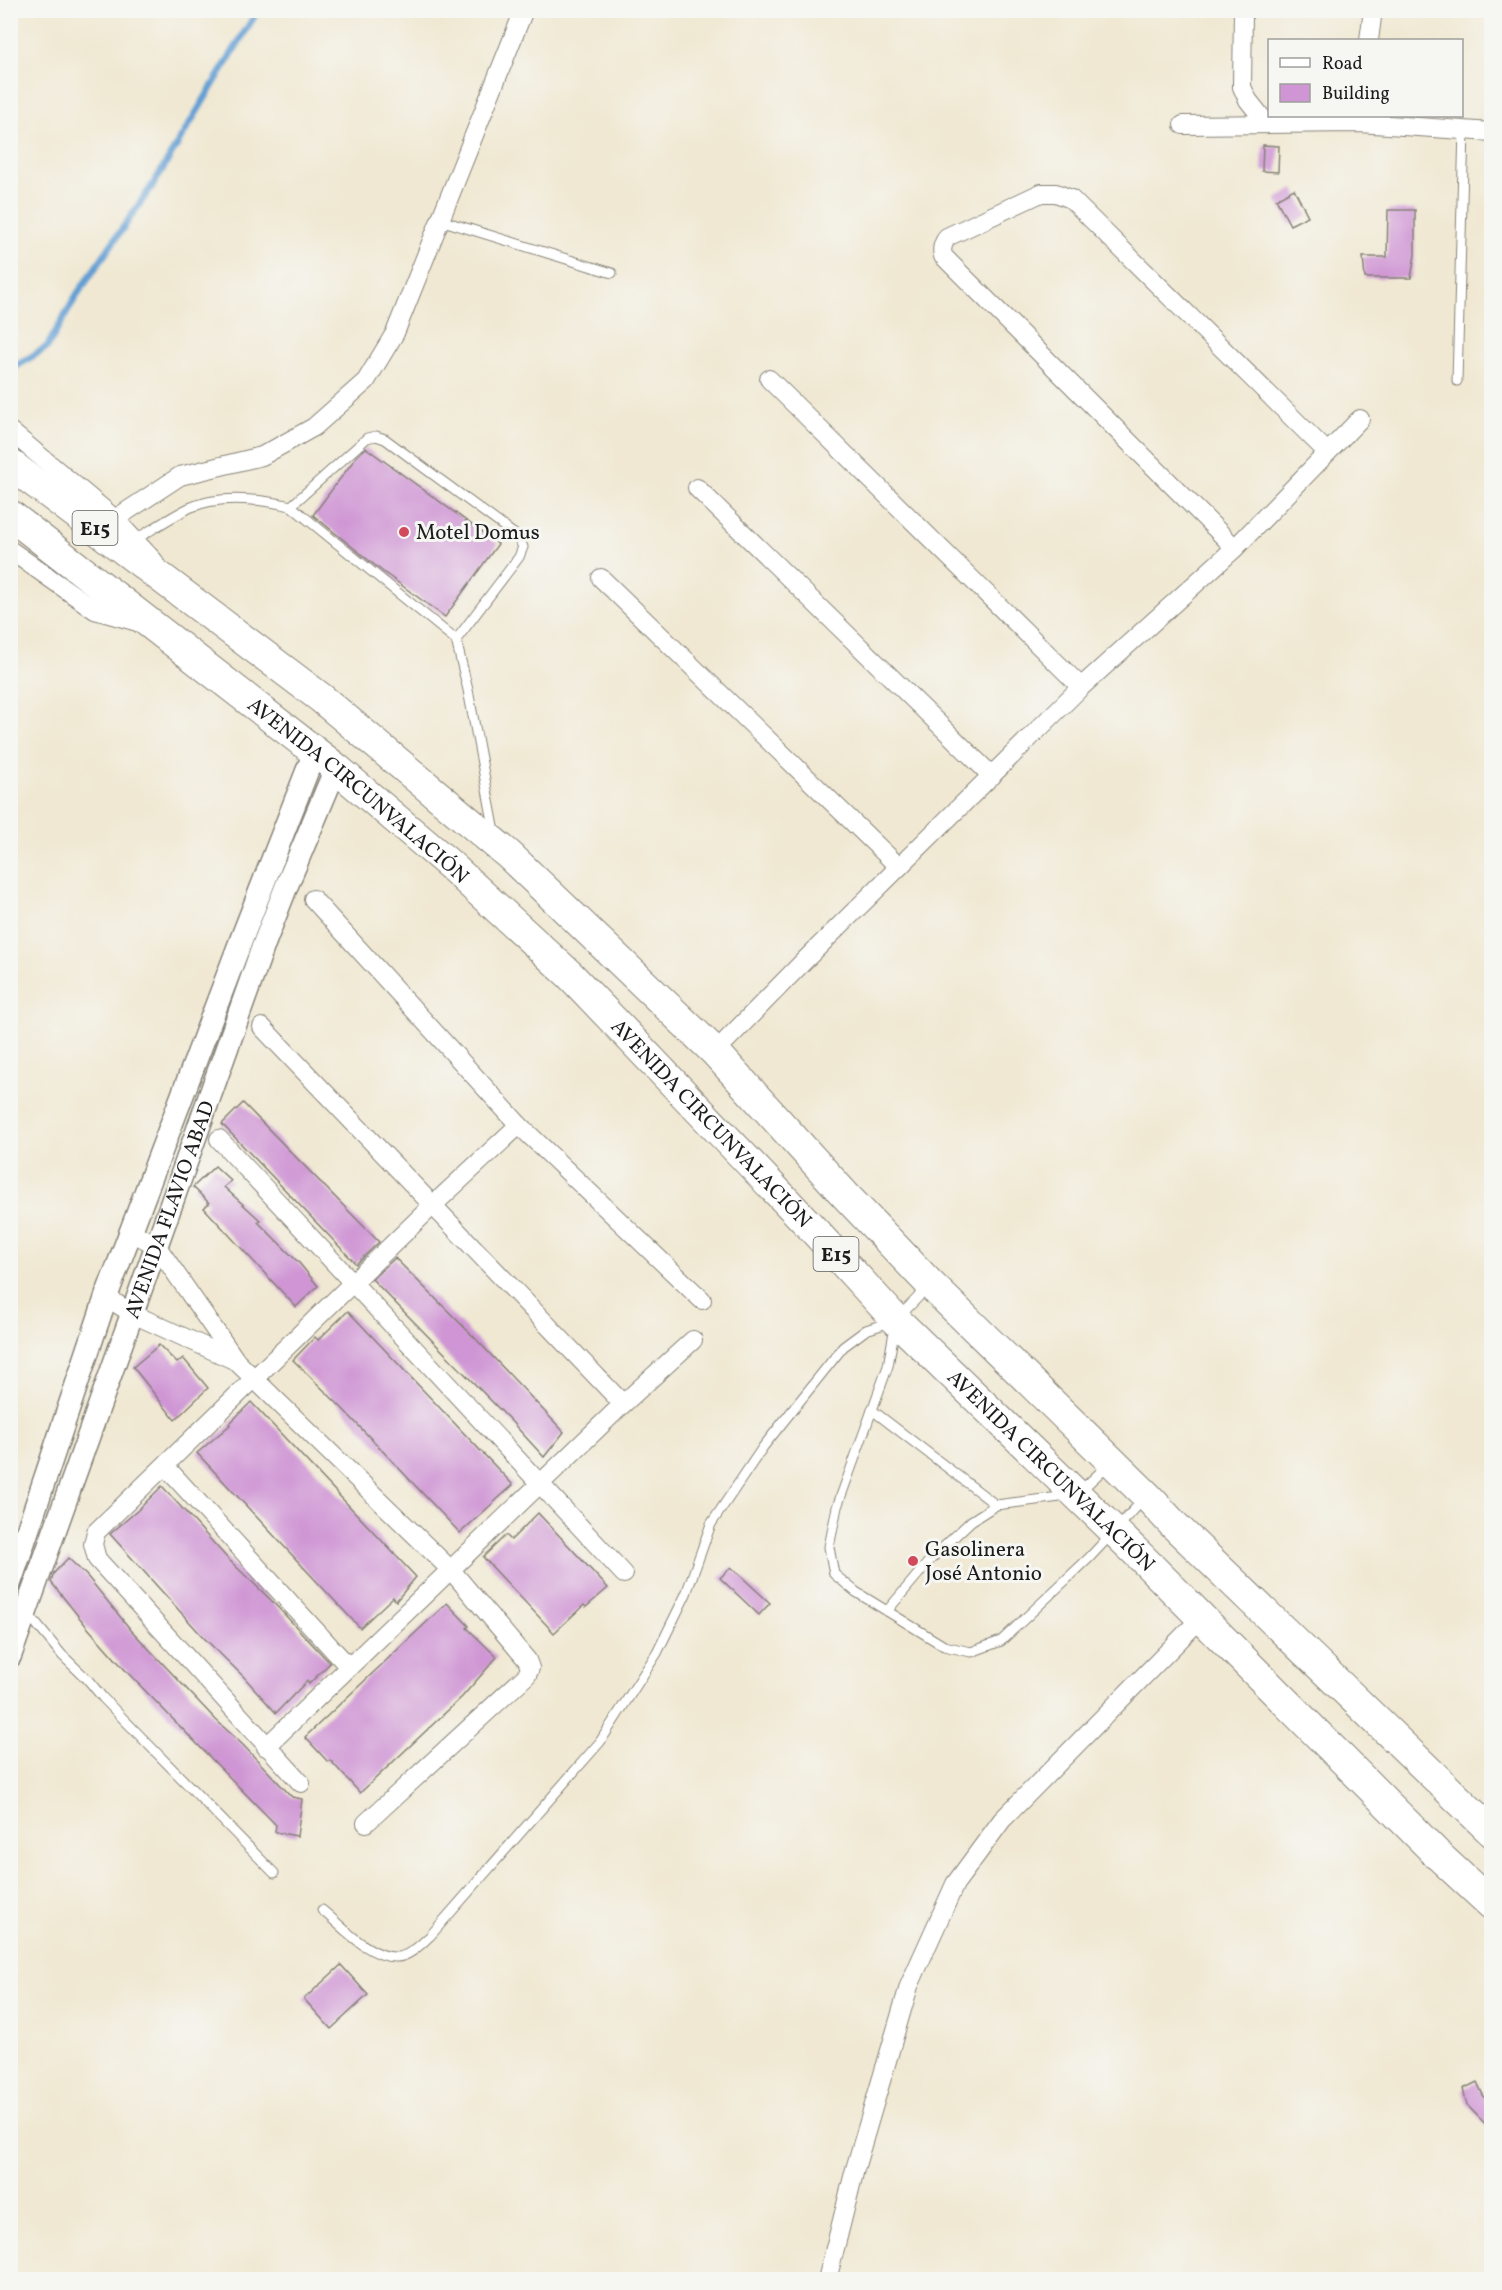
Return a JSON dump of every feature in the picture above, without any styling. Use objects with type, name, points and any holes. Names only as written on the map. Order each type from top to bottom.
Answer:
[{"type":"highway","name":"AVENIDA CIRCUNVALACIÓN","points":[[10,464],[352,722],[509,855],[715,1052],[846,1197],[930,1284],[1173,1524],[1491,1832]]},
{"type":"highway","name":"AVENIDA CIRCUNVALACIÓN","points":[[10,515],[326,759],[449,864],[570,975],[810,1226],[896,1320],[1139,1555],[1439,1856],[1491,1905]]},
{"type":"highway","points":[[810,1226],[846,1197]]},
{"type":"highway","points":[[961,1384],[998,1349]]},
{"type":"highway","points":[[1139,1555],[1173,1524]]},
{"type":"street","points":[[115,519],[180,476],[262,456],[314,427],[366,381],[395,333],[524,10]]},
{"type":"street","points":[[1243,10],[1242,87],[1248,100],[1267,124]]},
{"type":"street","points":[[1369,39],[1373,10]]},
{"type":"street","points":[[1183,125],[1267,124],[1359,119],[1491,132]]},
{"type":"street","points":[[1235,548],[943,256],[941,251],[947,237],[1041,193],[1056,193],[1071,199],[1327,452]]},
{"type":"street","points":[[769,379],[1081,687]]},
{"type":"street","points":[[715,1052],[1081,687],[1235,548],[1360,419]]},
{"type":"street","name":"AVENIDA CIRCUNVALACIÓN","points":[[10,431],[115,519],[136,539],[180,592]]},
{"type":"street","points":[[697,488],[992,776]]},
{"type":"street","name":"AVENIDA CIRCUNVALACIÓN","points":[[10,550],[95,610],[158,628]]},
{"type":"street","points":[[601,578],[899,867]]},
{"type":"street","name":"AVENIDA FLAVIO ABAD","points":[[10,1583],[106,1297],[243,934],[326,759]]},
{"type":"street","name":"AVENIDA FLAVIO ABAD","points":[[10,1656],[283,895],[326,759]]},
{"type":"street","points":[[313,899],[519,1125],[702,1300]]},
{"type":"street","points":[[262,1027],[623,1404]]},
{"type":"street","points":[[301,1783],[97,1559],[93,1544],[96,1532],[432,1206],[519,1125]]},
{"type":"street","points":[[219,1138],[624,1574]]},
{"type":"street","points":[[131,1232],[156,1245],[237,1362],[451,1570],[527,1660],[530,1668],[527,1675],[366,1823]]},
{"type":"street","points":[[106,1297],[133,1314],[237,1362]]},
{"type":"street","points":[[266,1747],[348,1666],[693,1340]]},
{"type":"street","points":[[165,1466],[348,1666]]},
{"type":"street","points":[[827,2280],[855,2169],[909,1986],[955,1884],[1002,1820],[1202,1617]]},
{"type":"lane","points":[[1457,381],[1464,130]]},
{"type":"lane","points":[[440,220],[612,273]]},
{"type":"lane","points":[[291,506],[367,438],[376,436],[385,439],[518,537],[523,547],[519,557],[456,640]]},
{"type":"lane","points":[[136,539],[190,507],[230,499],[268,501],[291,506],[456,640],[468,690],[494,830],[509,855]]},
{"type":"lane","points":[[322,1910],[371,1950],[396,1958],[415,1950],[430,1936],[600,1742],[657,1653],[686,1594],[711,1524],[763,1447],[843,1347],[866,1330],[896,1320],[930,1284]]},
{"type":"lane","points":[[896,1320],[888,1366],[837,1507],[829,1554],[834,1574],[856,1592],[944,1646],[971,1652],[1001,1641],[1089,1558],[1147,1496]]},
{"type":"lane","points":[[872,1410],[996,1505]]},
{"type":"lane","points":[[887,1611],[931,1559],[971,1521],[996,1505],[1076,1495],[1112,1462]]},
{"type":"lane","points":[[26,1612],[62,1655],[274,1873]]},
{"type":"building","points":[[1263,145],[1279,146],[1278,172],[1262,171]]},
{"type":"building","points":[[1294,189],[1308,216],[1290,225],[1276,199]]},
{"type":"building","points":[[1388,210],[1415,210],[1415,255],[1411,278],[1365,278],[1363,257],[1387,257]]},
{"type":"building","name":"Motel Domus","points":[[366,448],[498,544],[445,617],[382,571],[313,515],[357,456]]},
{"type":"building","points":[[243,1103],[379,1242],[356,1264],[222,1124]]},
{"type":"building","points":[[215,1166],[231,1181],[224,1187],[260,1220],[258,1222],[300,1264],[318,1286],[296,1307],[204,1208],[209,1203],[193,1187]]},
{"type":"building","points":[[395,1258],[564,1432],[544,1457],[372,1279]]},
{"type":"building","points":[[348,1311],[513,1485],[460,1533],[342,1408],[293,1360],[315,1337],[318,1340]]},
{"type":"building","points":[[159,1345],[177,1363],[183,1358],[208,1388],[175,1420],[133,1367]]},
{"type":"building","points":[[251,1402],[416,1577],[396,1601],[393,1597],[360,1628],[197,1453],[230,1425]]},
{"type":"building","points":[[162,1486],[228,1559],[270,1599],[330,1663],[309,1684],[307,1681],[276,1713],[110,1534]]},
{"type":"building","points":[[538,1513],[608,1588],[586,1607],[584,1605],[554,1633],[483,1557],[506,1535],[511,1540]]},
{"type":"building","points":[[68,1558],[87,1576],[131,1630],[216,1720],[292,1797],[302,1799],[297,1836],[275,1832],[276,1825],[126,1671],[87,1627],[51,1582],[54,1573]]},
{"type":"building","points":[[731,1567],[770,1603],[759,1615],[720,1578]]},
{"type":"building","points":[[447,1603],[469,1626],[467,1628],[497,1657],[462,1697],[360,1793],[305,1737]]},
{"type":"building","points":[[341,1965],[368,1995],[331,2029],[304,1999]]},
{"type":"building","points":[[1477,2082],[1491,2105],[1491,2130],[1467,2105],[1463,2089]]},
{"type":"waterway","points":[[10,370],[47,347],[78,293],[154,183],[258,10]]},
{"type":"place","name":"Motel Domus","points":[[404,532]]},
{"type":"place","name":"Gasolinera José Antonio","points":[[913,1561]]}]
